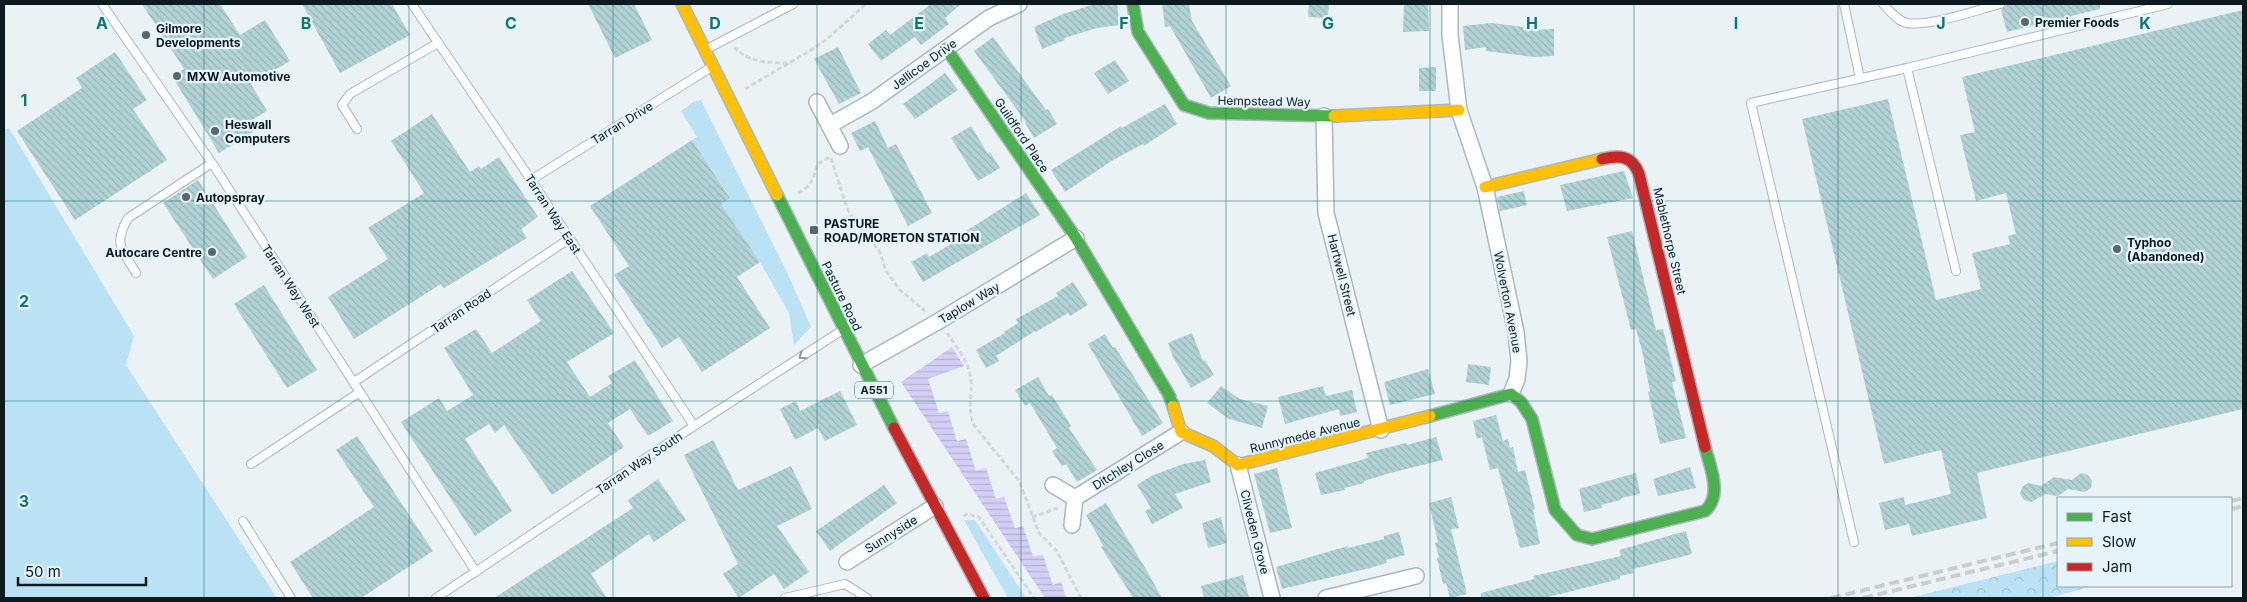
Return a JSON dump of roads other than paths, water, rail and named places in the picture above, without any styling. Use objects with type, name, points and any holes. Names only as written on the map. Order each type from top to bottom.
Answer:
[{"type":"street","name":"Pasture Road","points":[[682,4],[843,330],[984,598]]},
{"type":"street","name":"Jellicoe Drive","points":[[830,125],[871,102],[989,18],[1019,4]]},
{"type":"street","name":"Hempstead Way","points":[[1132,4],[1138,32],[1184,105],[1210,113],[1324,116],[1460,110]]},
{"type":"street","name":"Wolverton Avenue","points":[[1450,4],[1450,35],[1460,110],[1485,187],[1517,341],[1519,361],[1517,379],[1511,394]]},
{"type":"street","name":"Guildford Place","points":[[946,48],[1076,238]]},
{"type":"street","points":[[817,102],[830,125],[836,152]]},
{"type":"street","name":"Hartwell Street","points":[[1324,116],[1326,213],[1381,430]]},
{"type":"street","name":"Mablethorpe Street","points":[[1485,187],[1615,156],[1626,156],[1633,161],[1641,179],[1712,477],[1715,500],[1712,506],[1705,511],[1610,536],[1592,539],[1577,535],[1555,510],[1532,419],[1521,402],[1511,394]]},
{"type":"street","points":[[1076,238],[1169,395],[1181,432]]},
{"type":"street","name":"Taplow Way","points":[[861,365],[1076,238]]},
{"type":"street","name":"Runnymede Avenue","points":[[1181,432],[1212,446],[1238,465],[1381,430],[1511,394]]},
{"type":"street","name":"Ditchley Close","points":[[1074,498],[1181,432]]},
{"type":"street","name":"Cliveden Grove","points":[[1238,465],[1272,598]]},
{"type":"street","points":[[1053,485],[1074,498],[1072,525]]},
{"type":"street","name":"Sunnyside","points":[[847,562],[935,506]]},
{"type":"street","points":[[1326,598],[1416,576]]},
{"type":"lane","name":"Tarran Way West","points":[[102,4],[212,163],[476,572]]},
{"type":"lane","name":"Tarran Way East","points":[[412,4],[532,180],[569,239],[694,426]]},
{"type":"lane","points":[[704,50],[793,4]]},
{"type":"lane","points":[[1844,4],[1860,78]]},
{"type":"lane","points":[[1883,4],[1895,17],[1906,23],[1923,23],[2000,4]]},
{"type":"lane","points":[[1854,542],[1751,103],[1907,68],[2168,4]]},
{"type":"lane","points":[[357,129],[342,105],[344,99],[438,43]]},
{"type":"lane","name":"Tarran Drive","points":[[532,180],[713,66]]},
{"type":"lane","points":[[1907,68],[1956,271]]},
{"type":"lane","points":[[136,272],[120,246],[120,232],[128,218],[212,163]]},
{"type":"lane","name":"Tarran Road","points":[[354,382],[569,239]]},
{"type":"lane","name":"Tarran Way South","points":[[436,598],[694,426],[843,330]]},
{"type":"lane","points":[[251,464],[360,392]]},
{"type":"lane","points":[[243,521],[291,598]]},
{"type":"lane","points":[[785,598],[845,584],[867,598]]},
{"type":"railway","points":[[2232,501],[2243,498]]},
{"type":"railway","points":[[2232,509],[2243,506]]},
{"type":"railway","points":[[1831,598],[2057,543]]},
{"type":"railway","points":[[1863,598],[2057,551]]},
{"type":"place","name":"Premier Foods","points":[[2025,22]]},
{"type":"place","name":"Gilmore Developments","points":[[146,35]]},
{"type":"place","name":"MXW Automotive","points":[[177,76]]},
{"type":"place","name":"Heswall Computers","points":[[215,131]]},
{"type":"place","name":"Autopspray","points":[[186,197]]},
{"type":"place","name":"PASTURE ROAD/MORETON STATION","points":[[814,230]]},
{"type":"place","name":"Typhoo (Abandoned)","points":[[2117,249]]},
{"type":"place","name":"Autocare Centre","points":[[212,252]]}]
